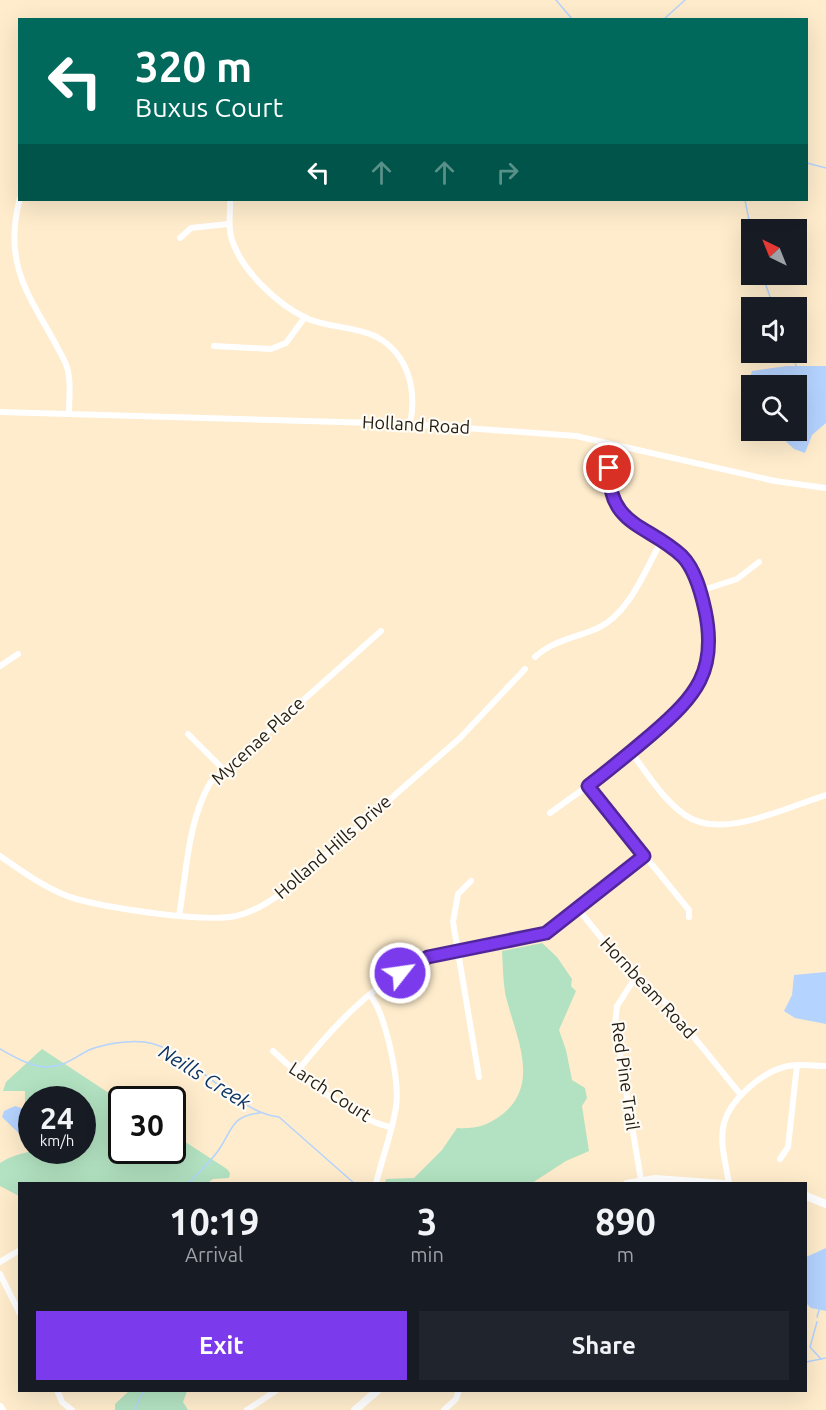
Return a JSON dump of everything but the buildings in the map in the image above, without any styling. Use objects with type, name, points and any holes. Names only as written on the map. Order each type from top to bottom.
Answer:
[{"type":"street","points":[[18,201],[14,210],[9,236],[14,278],[25,301],[66,364],[70,388],[69,412]]},
{"type":"street","points":[[230,201],[228,224],[232,242],[245,266],[264,286],[305,317],[376,337],[392,350],[413,387],[414,403],[410,424]]},
{"type":"street","points":[[180,238],[191,228],[228,224]]},
{"type":"street","points":[[214,346],[271,349],[286,344],[305,317]]},
{"type":"street","name":"Holland Road","points":[[0,412],[69,412],[410,424],[576,436],[806,487],[826,488]]},
{"type":"street","points":[[550,813],[631,752],[685,705],[699,685],[710,649],[710,633],[700,591],[684,559],[630,522],[616,506],[609,477],[612,445]]},
{"type":"street","points":[[535,657],[555,643],[598,628],[618,614],[661,542]]},
{"type":"street","points":[[700,591],[737,579],[759,562]]},
{"type":"street","name":"Mycenae Place","points":[[179,916],[196,816],[210,783],[223,769],[381,631]]},
{"type":"street","points":[[0,666],[18,654]]},
{"type":"street","name":"Holland Hills Drive","points":[[0,856],[36,880],[75,898],[179,916],[235,916],[260,908],[285,891],[460,738],[525,669]]},
{"type":"street","points":[[188,735],[223,769]]},
{"type":"street","points":[[631,752],[674,806],[686,816],[709,826],[731,825],[826,795]]},
{"type":"street","points":[[588,786],[689,910],[689,917]]},
{"type":"street","points":[[296,1073],[336,1023],[414,964],[428,957],[538,936],[554,928],[644,856]]},
{"type":"street","points":[[471,881],[458,894],[453,908],[479,1077]]},
{"type":"street","name":"Hornbeam Road","points":[[578,909],[635,978],[667,1004],[741,1095]]},
{"type":"street","name":"Red Pine Trail","points":[[635,978],[617,1006],[615,1025],[641,1180]]},
{"type":"street","points":[[370,996],[382,1015],[396,1086],[396,1107],[376,1182]]},
{"type":"street","name":"Larch Court","points":[[273,1052],[296,1073],[373,1121],[390,1126]]},
{"type":"street","points":[[780,1159],[788,1147],[797,1065]]},
{"type":"street","points":[[729,1182],[724,1153],[724,1124],[727,1114],[741,1095],[776,1070],[797,1065],[826,1066]]},
{"type":"street","points":[[634,1182],[676,1179],[705,1182]]},
{"type":"street","points":[[807,1196],[826,1204]]},
{"type":"street","points":[[0,1262],[18,1251]]},
{"type":"street","points":[[0,1274],[18,1310]]},
{"type":"street","points":[[58,1392],[62,1402],[72,1410]]},
{"type":"street","points":[[247,1410],[274,1392]]},
{"type":"street","points":[[356,1410],[376,1392]]},
{"type":"street","points":[[444,1410],[456,1399],[458,1392]]},
{"type":"green space","points":[[542,943],[557,957],[572,979],[571,986],[576,991],[559,1030],[572,1080],[585,1088],[587,1098],[582,1106],[589,1151],[566,1161],[534,1182],[385,1182],[386,1179],[414,1178],[442,1150],[457,1128],[485,1124],[500,1116],[513,1104],[520,1090],[523,1076],[522,1060],[520,1044],[506,997],[502,951]]},
{"type":"green space","points":[[42,1049],[108,1092],[108,1164],[186,1164],[186,1142],[227,1169],[230,1173],[229,1178],[213,1179],[209,1182],[18,1182],[18,1195],[0,1186],[0,1163],[18,1154],[18,1164],[96,1164],[96,1086],[18,1086],[18,1091],[3,1091],[6,1082]]},
{"type":"green space","points":[[128,1392],[187,1392],[183,1402],[188,1410],[115,1410],[115,1404]]},
{"type":"water","points":[[787,366],[826,366],[826,423],[812,435],[805,453],[794,449],[786,441],[807,441],[807,375],[751,375],[752,371]]},
{"type":"water","points":[[826,972],[826,1024],[795,1018],[784,1011],[792,995],[794,975]]},
{"type":"water","points":[[18,1107],[18,1132],[2,1117],[4,1111]]},
{"type":"water","points":[[826,1248],[826,1311],[811,1308],[807,1304],[807,1257]]},
{"type":"waterway","points":[[556,0],[571,18]]},
{"type":"waterway","points":[[665,18],[685,0]]},
{"type":"waterway","points":[[808,163],[826,168]]},
{"type":"waterway","points":[[745,201],[749,219]]},
{"type":"waterway","points":[[766,285],[770,297]]},
{"type":"waterway","points":[[795,363],[797,368]]},
{"type":"waterway","name":"Neills Creek","points":[[0,1049],[29,1063],[41,1067],[53,1067],[89,1050],[116,1043],[144,1042],[162,1047],[179,1056],[245,1104],[262,1113],[279,1117],[353,1182]]},
{"type":"waterway","points":[[190,1182],[217,1153],[234,1124],[251,1114],[260,1113]]},
{"type":"waterway","points":[[817,1317],[819,1310]]},
{"type":"waterway","points":[[817,1322],[810,1347],[821,1359]]},
{"type":"waterway","name":"Neills Creek","points":[[807,1362],[826,1358]]},
{"type":"waterway","points":[[134,1410],[143,1392]]},
{"type":"route","points":[[400,973],[428,957],[546,933],[644,856],[588,786],[614,767],[685,705],[693,695],[706,668],[710,649],[710,633],[700,591],[690,566],[676,551],[630,522],[619,511],[610,492],[609,468]]}]
